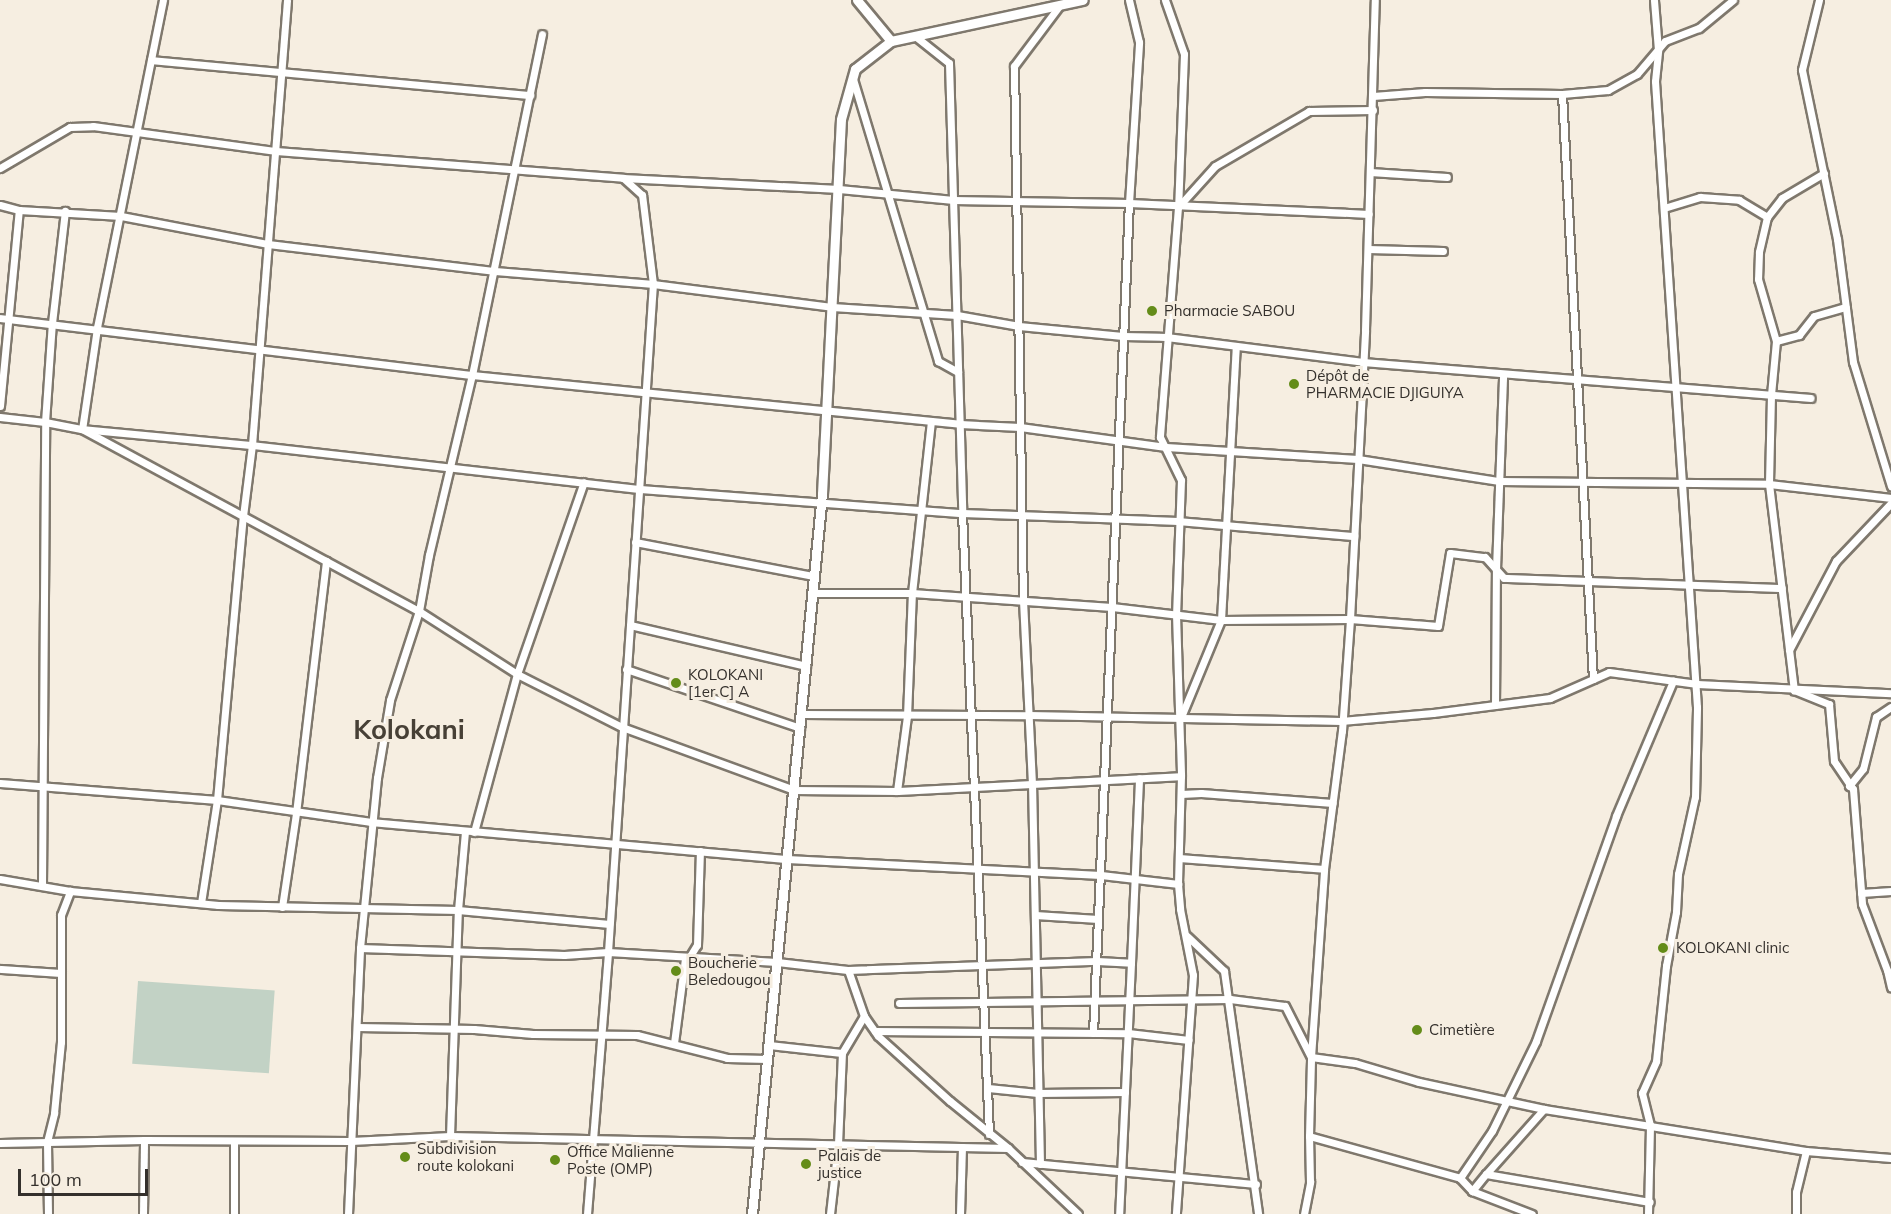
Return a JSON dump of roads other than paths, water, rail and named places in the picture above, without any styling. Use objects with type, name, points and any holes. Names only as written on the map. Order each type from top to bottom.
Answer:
[{"type":"street","points":[[82,429],[97,328],[163,0]]},
{"type":"street","points":[[201,903],[217,800],[243,516],[252,445],[287,0]]},
{"type":"street","points":[[857,0],[891,41]]},
{"type":"street","points":[[752,1214],[803,714],[821,504],[841,119],[852,78],[855,69],[891,41],[1083,0]]},
{"type":"street","points":[[1093,1033],[1129,203],[1139,42],[1129,0]]},
{"type":"street","points":[[1165,0],[1184,54],[1178,207],[1166,337],[1160,437],[1181,480],[1176,614],[1181,776],[1178,884],[1180,909],[1193,975],[1176,1214]]},
{"type":"street","points":[[1304,1214],[1311,1182],[1309,1136],[1311,1057],[1324,868],[1333,803],[1350,619],[1368,249],[1376,0]]},
{"type":"street","points":[[1648,1214],[1650,1125],[1642,1093],[1656,1061],[1666,966],[1676,912],[1678,874],[1695,798],[1697,684],[1655,81],[1658,50],[1654,0]]},
{"type":"street","points":[[1373,96],[1425,92],[1562,94],[1608,90],[1637,74],[1665,41],[1699,28],[1733,0]]},
{"type":"street","points":[[1819,0],[1802,70],[1837,239],[1853,362],[1891,486]]},
{"type":"street","points":[[1040,1164],[1032,784],[1023,601],[1014,66],[1066,3]]},
{"type":"street","points":[[348,1214],[360,948],[371,822],[390,700],[418,611],[472,375],[516,170],[542,34]]},
{"type":"street","points":[[915,36],[949,63],[962,513],[984,966],[989,1134]]},
{"type":"street","points":[[151,60],[530,95]]},
{"type":"street","points":[[852,78],[886,193],[926,313],[938,361],[958,372]]},
{"type":"street","points":[[1562,94],[1593,679]]},
{"type":"street","points":[[1178,207],[1215,166],[1309,111],[1372,110]]},
{"type":"street","points":[[0,168],[70,127],[93,126],[276,151],[623,178],[839,189],[953,200],[1129,203],[1369,214]]},
{"type":"street","points":[[1370,172],[1447,177]]},
{"type":"street","points":[[1794,690],[1769,484],[1771,395],[1776,341],[1758,279],[1759,252],[1767,217],[1782,198],[1824,173]]},
{"type":"street","points":[[587,1214],[608,952],[653,284],[642,195],[623,178]]},
{"type":"street","points":[[1664,208],[1700,196],[1739,200],[1767,217]]},
{"type":"street","points":[[0,205],[19,210],[121,216],[268,244],[495,271],[653,284],[832,307],[957,315],[1019,326],[1123,336],[1166,337],[1363,362],[1811,398]]},
{"type":"street","points":[[0,406],[19,210]]},
{"type":"street","points":[[42,885],[45,422],[52,322],[65,211]]},
{"type":"street","points":[[1368,249],[1443,251]]},
{"type":"street","points":[[1776,341],[1799,335],[1814,316],[1846,308]]},
{"type":"street","points":[[0,318],[52,322],[472,375],[960,424],[1020,426],[1119,438],[1166,447],[1358,459],[1499,481],[1769,484],[1891,498]]},
{"type":"street","points":[[1180,719],[1221,620],[1236,346]]},
{"type":"street","points":[[1495,705],[1496,569],[1503,374]]},
{"type":"street","points":[[0,417],[82,429],[252,445],[640,489],[962,513],[1178,521],[1354,536]]},
{"type":"street","points":[[897,790],[907,716],[912,593],[931,421]]},
{"type":"street","points":[[82,429],[418,611],[517,674],[622,727],[794,790],[897,790],[1181,776]]},
{"type":"street","points":[[450,1136],[458,910],[470,831],[517,674],[584,482]]},
{"type":"street","points":[[1789,650],[1836,561],[1891,503]]},
{"type":"street","points":[[635,542],[814,576]]},
{"type":"street","points":[[813,593],[912,593],[1112,607],[1221,620],[1350,619],[1438,626],[1450,553],[1485,557],[1503,578],[1782,588]]},
{"type":"street","points":[[282,907],[296,813],[326,561]]},
{"type":"street","points":[[630,625],[806,666]]},
{"type":"street","points":[[627,669],[800,728]]},
{"type":"street","points":[[803,714],[1029,715],[1341,721],[1550,698],[1609,672],[1697,684],[1891,693]]},
{"type":"street","points":[[1460,1178],[1492,1131],[1536,1041],[1616,816],[1673,681]]},
{"type":"street","points":[[1794,690],[1828,704],[1834,761],[1853,789],[1862,904],[1887,970],[1891,988]]},
{"type":"street","points":[[1849,786],[1863,769],[1876,717],[1891,706]]},
{"type":"street","points":[[1119,1214],[1139,778]]},
{"type":"street","points":[[0,783],[217,800],[371,822],[787,859],[1101,875],[1178,884]]},
{"type":"street","points":[[1181,794],[1333,803]]},
{"type":"street","points":[[674,1043],[685,958],[690,956],[697,945],[700,851]]},
{"type":"street","points":[[1179,858],[1324,868]]},
{"type":"street","points":[[0,879],[70,891],[201,903],[458,910],[609,924]]},
{"type":"street","points":[[48,1214],[47,1142],[54,1113],[62,1042],[61,915],[70,891]]},
{"type":"street","points":[[1861,893],[1891,891]]},
{"type":"street","points":[[1035,915],[1098,919]]},
{"type":"street","points":[[1187,936],[1224,971],[1256,1184],[1258,1214]]},
{"type":"street","points":[[360,948],[564,955],[608,952],[777,962],[848,970],[917,969],[925,965],[984,966],[1096,961],[1131,963]]},
{"type":"street","points":[[0,969],[61,973]]},
{"type":"street","points":[[848,970],[864,1016],[875,1031],[950,1101],[1008,1148],[1078,1214]]},
{"type":"street","points":[[899,1004],[1095,1003],[1230,999],[1285,1006],[1311,1057]]},
{"type":"street","points":[[830,1214],[838,1144],[842,1053],[864,1016]]},
{"type":"street","points":[[357,1026],[474,1029],[533,1034],[637,1035],[726,1058],[767,1059]]},
{"type":"street","points":[[875,1031],[1128,1033],[1189,1040]]},
{"type":"street","points":[[769,1045],[842,1053]]},
{"type":"street","points":[[1311,1057],[1355,1063],[1506,1102],[1544,1109],[1806,1150],[1891,1158]]},
{"type":"street","points":[[988,1088],[1038,1093],[1125,1092]]},
{"type":"street","points":[[1472,1191],[1544,1109]]},
{"type":"street","points":[[0,1143],[144,1140],[351,1141],[450,1136],[1008,1148]]},
{"type":"street","points":[[1309,1136],[1460,1178],[1472,1191],[1532,1214]]},
{"type":"street","points":[[143,1214],[144,1140]]},
{"type":"street","points":[[234,1141],[234,1214]]},
{"type":"street","points":[[960,1214],[962,1147]]},
{"type":"street","points":[[1796,1214],[1796,1192],[1806,1150]]},
{"type":"street","points":[[1022,1162],[1256,1184]]},
{"type":"street","points":[[1486,1174],[1650,1202]]},
{"type":"place","name":"Pharmacie SABOU","points":[[1152,311]]},
{"type":"place","name":"Dépôt de PHARMACIE DJIGUIYA","points":[[1294,384]]},
{"type":"place","name":"KOLOKANI [1er C] A","points":[[676,683]]},
{"type":"place","name":"KOLOKANI clinic","points":[[1663,948]]},
{"type":"place","name":"Boucherie Beledougou","points":[[676,971]]},
{"type":"place","name":"Cimetière","points":[[1417,1030]]},
{"type":"place","name":"Subdivision route kolokani","points":[[405,1157]]},
{"type":"place","name":"Office Malienne Poste (OMP)","points":[[555,1160]]},
{"type":"place","name":"Palais de justice","points":[[806,1164]]},
{"type":"district","name":"Kolokani","points":[[409,730]]}]
